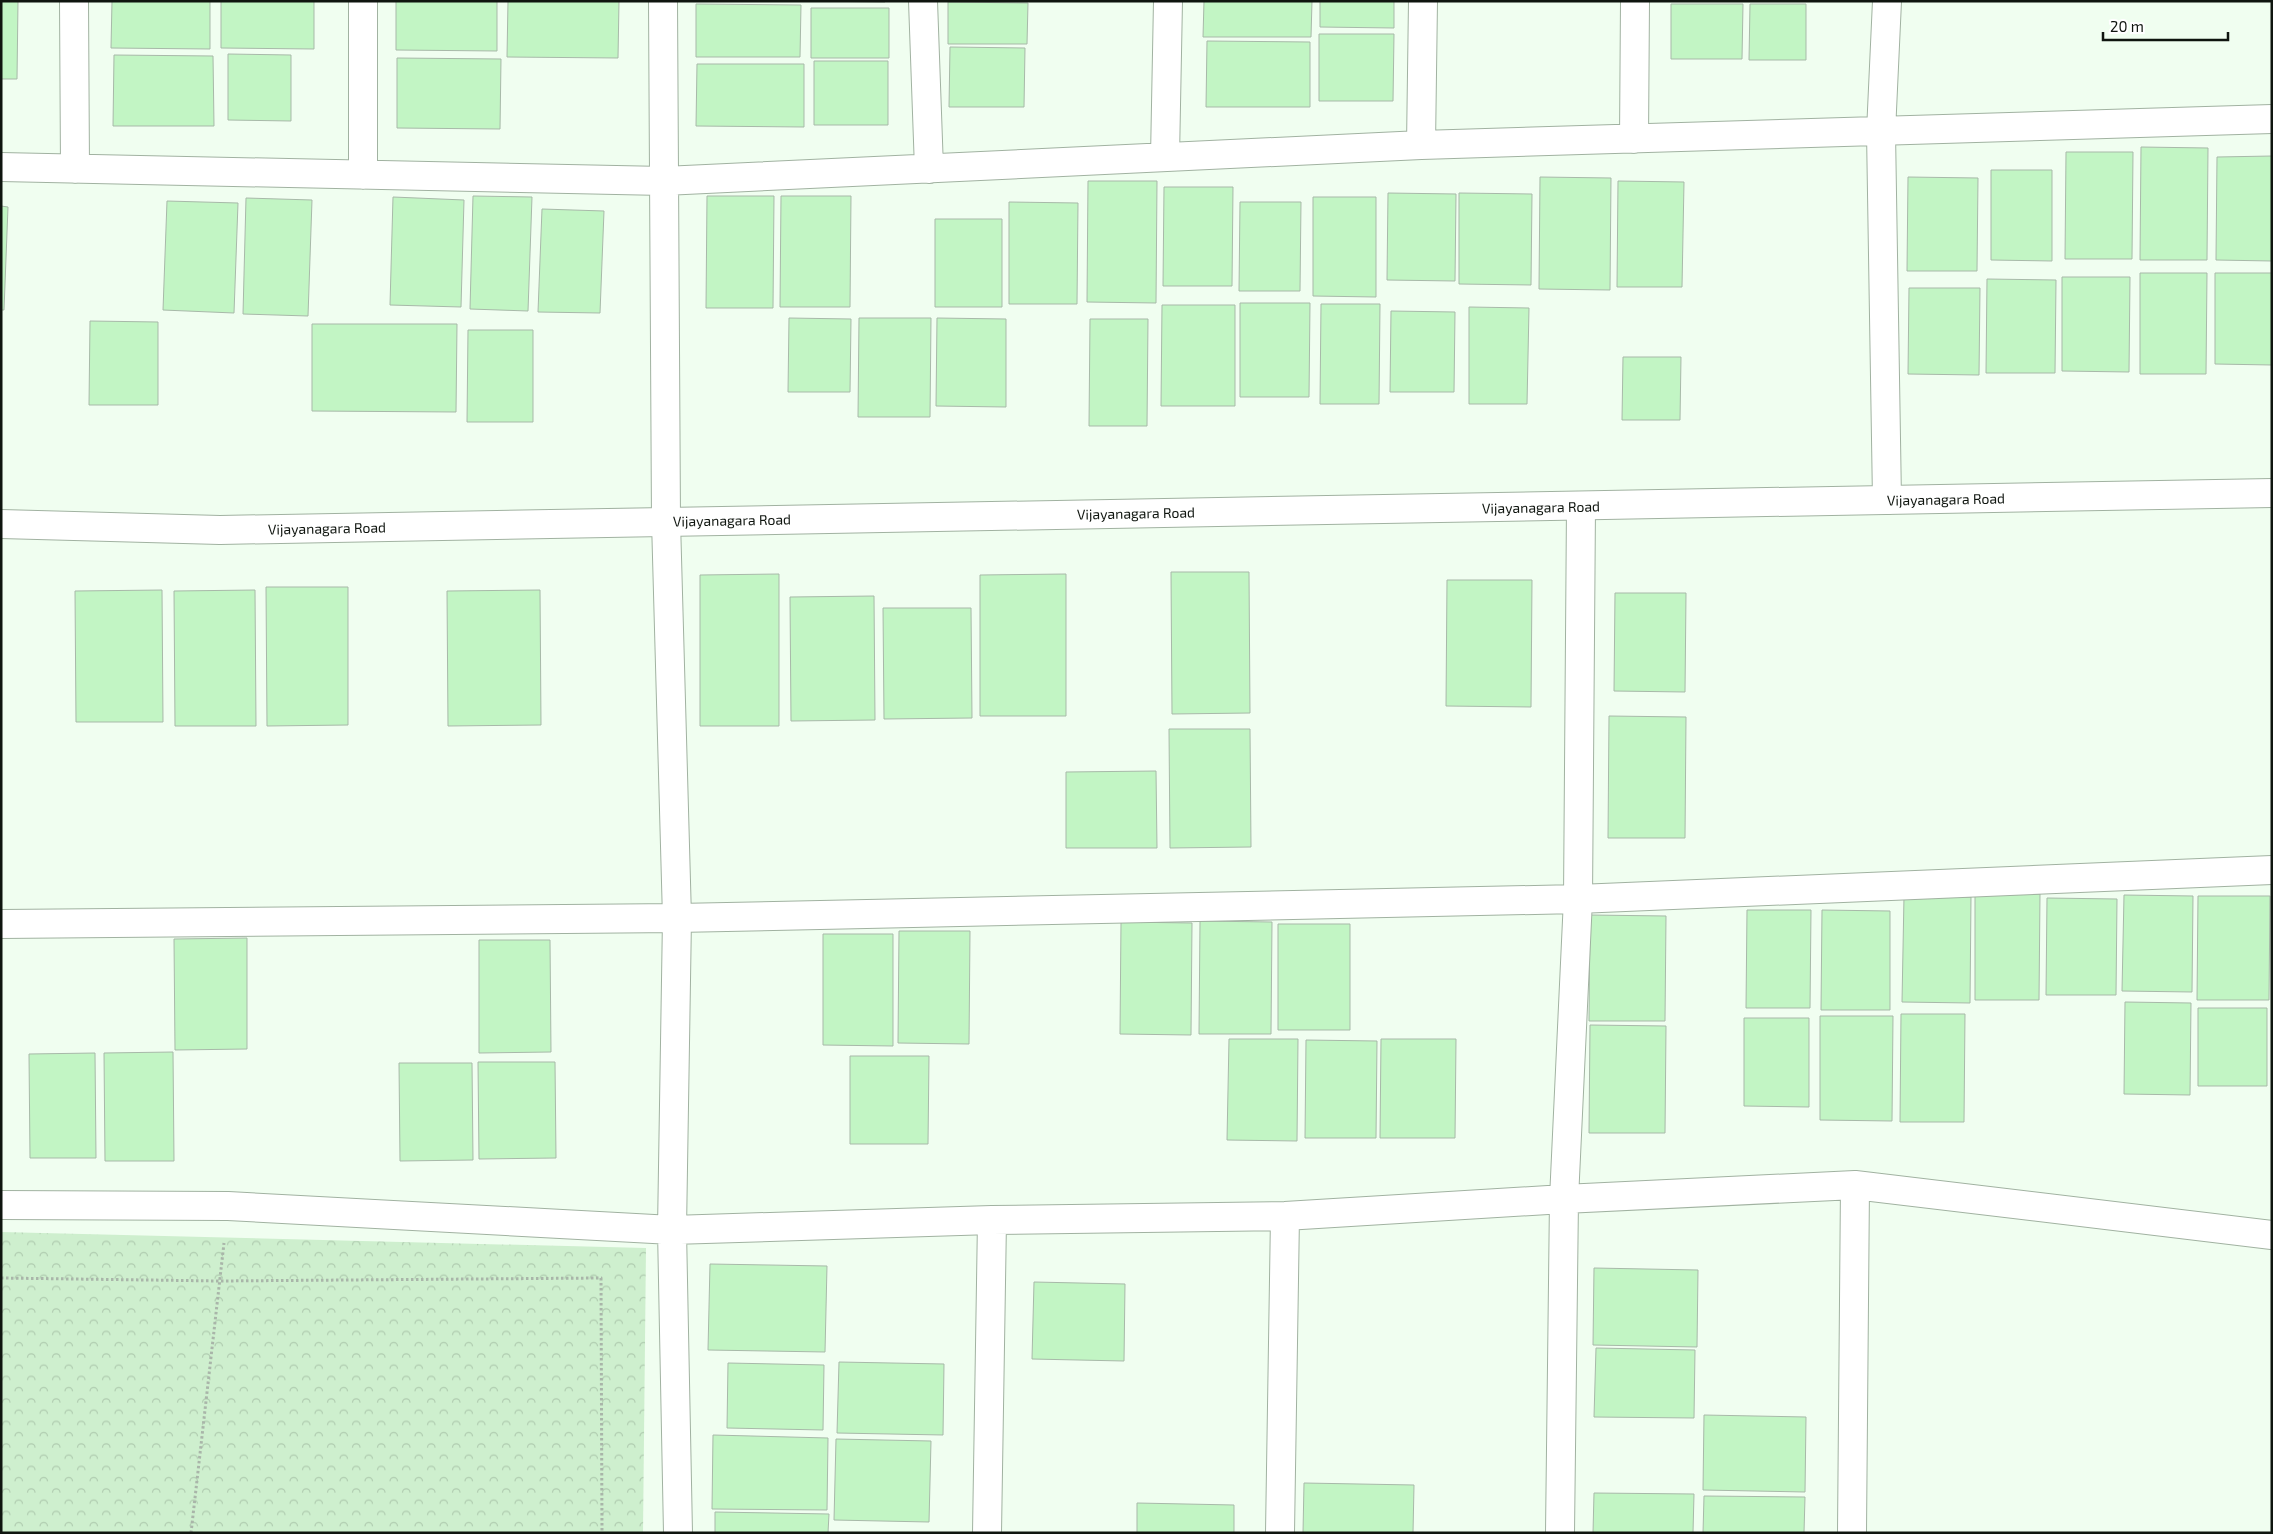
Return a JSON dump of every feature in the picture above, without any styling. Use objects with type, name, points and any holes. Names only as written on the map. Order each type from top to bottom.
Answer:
[{"type":"street","points":[[74,1],[74,169]]},
{"type":"street","points":[[363,1],[363,175]]},
{"type":"street","points":[[663,1],[666,521],[677,918],[672,1230],[678,1533]]},
{"type":"street","points":[[923,1],[929,169]]},
{"type":"street","points":[[1165,157],[1168,1]]},
{"type":"street","points":[[1422,145],[1423,1]]},
{"type":"street","points":[[1634,138],[1635,1]]},
{"type":"street","points":[[1887,1],[1881,132],[1887,500]]},
{"type":"street","points":[[1,168],[664,181],[1422,145],[2272,120]]},
{"type":"street","name":"Vijayanagara Road","points":[[1,524],[220,530],[2272,493]]},
{"type":"street","points":[[1560,1533],[1564,1199],[1578,899],[1581,506]]},
{"type":"street","points":[[1,924],[677,918],[1578,899],[2272,870]]},
{"type":"street","points":[[1852,1533],[1855,1185]]},
{"type":"street","points":[[1,1205],[228,1206],[672,1230],[992,1220],[1285,1216],[1564,1199],[1855,1185],[2272,1235]]},
{"type":"street","points":[[1280,1533],[1285,1216]]},
{"type":"street","points":[[988,1533],[992,1220]]},
{"type":"path","points":[[191,1533],[228,1206]]},
{"type":"path","points":[[1,1278],[220,1281],[601,1278],[602,1533]]},
{"type":"green space","points":[[1,1232],[646,1248],[643,1533],[1,1533]]},
{"type":"building","points":[[1,1],[18,1],[17,79],[1,79]]},
{"type":"building","points":[[112,1],[210,1],[210,49],[111,48]]},
{"type":"building","points":[[221,1],[314,1],[314,49],[221,48]]},
{"type":"building","points":[[396,1],[497,1],[497,51],[396,50]]},
{"type":"building","points":[[508,1],[619,1],[618,58],[507,57]]},
{"type":"building","points":[[812,1],[885,1],[885,2]]},
{"type":"building","points":[[1204,1],[1312,1],[1311,37],[1203,37]]},
{"type":"building","points":[[1320,1],[1394,1],[1394,28],[1320,27]]},
{"type":"building","points":[[948,2],[1028,3],[1027,44],[948,44]]},
{"type":"building","points":[[696,4],[801,5],[800,57],[696,57]]},
{"type":"building","points":[[1671,4],[1743,4],[1742,59],[1671,59]]},
{"type":"building","points":[[1750,4],[1806,4],[1806,60],[1749,60]]},
{"type":"building","points":[[811,8],[889,8],[889,58],[811,58]]},
{"type":"building","points":[[1319,34],[1394,34],[1393,101],[1319,101]]},
{"type":"building","points":[[1207,41],[1310,42],[1310,107],[1206,107]]},
{"type":"building","points":[[950,47],[1025,48],[1024,107],[949,107]]},
{"type":"building","points":[[228,54],[291,55],[291,121],[228,120]]},
{"type":"building","points":[[114,55],[213,56],[214,126],[113,126]]},
{"type":"building","points":[[397,58],[501,59],[500,129],[397,128]]},
{"type":"building","points":[[814,61],[888,61],[888,125],[814,125]]},
{"type":"building","points":[[697,64],[804,64],[804,127],[696,126]]},
{"type":"building","points":[[2141,147],[2208,148],[2207,260],[2140,260]]},
{"type":"building","points":[[2066,152],[2133,152],[2132,259],[2065,259]]},
{"type":"building","points":[[2272,156],[2272,261],[2216,260],[2217,157]]},
{"type":"building","points":[[1991,170],[2052,170],[2052,261],[1991,260]]},
{"type":"building","points":[[1540,177],[1611,178],[1610,290],[1539,289]]},
{"type":"building","points":[[1908,177],[1978,178],[1977,271],[1907,271]]},
{"type":"building","points":[[1088,181],[1157,181],[1156,303],[1087,302]]},
{"type":"building","points":[[1618,181],[1684,182],[1682,287],[1617,287]]},
{"type":"building","points":[[1164,187],[1233,187],[1232,286],[1163,286]]},
{"type":"building","points":[[1388,193],[1456,194],[1455,281],[1387,280]]},
{"type":"building","points":[[1459,193],[1532,194],[1531,285],[1459,284]]},
{"type":"building","points":[[473,196],[532,197],[528,311],[470,309]]},
{"type":"building","points":[[707,196],[774,196],[773,308],[706,308]]},
{"type":"building","points":[[781,196],[851,196],[850,307],[780,307]]},
{"type":"building","points":[[393,197],[464,200],[461,307],[390,305]]},
{"type":"building","points":[[1313,197],[1376,197],[1376,297],[1313,296]]},
{"type":"building","points":[[246,198],[312,200],[308,316],[243,314]]},
{"type":"building","points":[[167,201],[238,203],[234,313],[163,310]]},
{"type":"building","points":[[1009,202],[1078,203],[1077,304],[1009,304]]},
{"type":"building","points":[[1240,202],[1301,202],[1300,291],[1239,291]]},
{"type":"building","points":[[1,206],[8,207],[4,310],[1,310]]},
{"type":"building","points":[[542,209],[604,211],[600,313],[538,312]]},
{"type":"building","points":[[935,219],[1002,219],[1002,307],[935,307]]},
{"type":"building","points":[[2140,273],[2207,273],[2206,374],[2140,374]]},
{"type":"building","points":[[2215,273],[2272,273],[2272,365],[2215,364]]},
{"type":"building","points":[[2062,277],[2130,277],[2129,372],[2062,371]]},
{"type":"building","points":[[1987,279],[2056,280],[2055,373],[1986,373]]},
{"type":"building","points":[[1909,288],[1980,288],[1979,375],[1908,374]]},
{"type":"building","points":[[1240,303],[1310,303],[1309,397],[1240,397]]},
{"type":"building","points":[[1321,304],[1380,304],[1379,404],[1320,404]]},
{"type":"building","points":[[1162,305],[1235,305],[1235,406],[1161,406]]},
{"type":"building","points":[[1469,307],[1529,308],[1527,404],[1469,404]]},
{"type":"building","points":[[1391,311],[1455,312],[1454,392],[1390,392]]},
{"type":"building","points":[[789,318],[851,319],[850,392],[788,392]]},
{"type":"building","points":[[859,318],[931,318],[930,417],[858,417]]},
{"type":"building","points":[[937,318],[1006,319],[1006,407],[936,406]]},
{"type":"building","points":[[1090,319],[1148,319],[1147,426],[1089,426]]},
{"type":"building","points":[[90,321],[158,322],[158,405],[89,405]]},
{"type":"building","points":[[312,324],[457,324],[456,412],[312,411]]},
{"type":"building","points":[[468,330],[533,330],[533,422],[467,422]]},
{"type":"building","points":[[1623,357],[1681,357],[1680,420],[1622,420]]},
{"type":"building","points":[[1171,572],[1249,572],[1250,713],[1172,714]]},
{"type":"building","points":[[779,574],[779,726],[700,726],[700,575]]},
{"type":"building","points":[[1066,574],[1066,716],[980,716],[980,575]]},
{"type":"building","points":[[1447,580],[1532,580],[1531,707],[1446,706]]},
{"type":"building","points":[[266,587],[348,587],[348,725],[267,726]]},
{"type":"building","points":[[162,590],[163,722],[76,722],[75,591]]},
{"type":"building","points":[[255,590],[256,726],[175,726],[174,591]]},
{"type":"building","points":[[540,590],[541,725],[448,726],[447,591]]},
{"type":"building","points":[[1615,593],[1686,593],[1685,692],[1614,691]]},
{"type":"building","points":[[874,596],[875,720],[791,721],[790,597]]},
{"type":"building","points":[[883,608],[971,608],[972,718],[884,719]]},
{"type":"building","points":[[1609,716],[1686,717],[1685,838],[1608,838]]},
{"type":"building","points":[[1169,729],[1250,729],[1251,847],[1170,848]]},
{"type":"building","points":[[1156,771],[1157,848],[1066,848],[1066,772]]},
{"type":"building","points":[[2040,894],[2039,1000],[1975,1000],[1975,895]]},
{"type":"building","points":[[2124,895],[2193,896],[2192,992],[2122,991]]},
{"type":"building","points":[[1904,896],[1971,897],[1970,1003],[1902,1002]]},
{"type":"building","points":[[2198,896],[2270,896],[2269,1000],[2197,1000]]},
{"type":"building","points":[[2047,898],[2117,899],[2116,995],[2046,995]]},
{"type":"building","points":[[1747,910],[1811,910],[1810,1008],[1746,1008]]},
{"type":"building","points":[[1822,910],[1890,911],[1890,1010],[1821,1010]]},
{"type":"building","points":[[1590,915],[1666,916],[1665,1021],[1589,1021]]},
{"type":"building","points":[[1200,921],[1272,922],[1271,1034],[1199,1034]]},
{"type":"building","points":[[1121,922],[1192,923],[1191,1035],[1120,1034]]},
{"type":"building","points":[[1278,924],[1350,924],[1350,1030],[1278,1030]]},
{"type":"building","points":[[899,931],[970,931],[969,1044],[898,1043]]},
{"type":"building","points":[[823,934],[893,934],[893,1046],[823,1045]]},
{"type":"building","points":[[247,938],[247,1049],[175,1050],[174,939]]},
{"type":"building","points":[[479,940],[550,940],[551,1052],[479,1053]]},
{"type":"building","points":[[2125,1002],[2191,1003],[2190,1095],[2124,1094]]},
{"type":"building","points":[[2198,1008],[2267,1008],[2267,1086],[2198,1086]]},
{"type":"building","points":[[1901,1014],[1965,1014],[1964,1122],[1900,1122]]},
{"type":"building","points":[[1820,1016],[1893,1016],[1892,1121],[1820,1120]]},
{"type":"building","points":[[1744,1018],[1809,1018],[1809,1107],[1744,1106]]},
{"type":"building","points":[[1590,1025],[1666,1026],[1665,1133],[1589,1133]]},
{"type":"building","points":[[1229,1039],[1298,1039],[1297,1141],[1227,1140]]},
{"type":"building","points":[[1381,1039],[1456,1039],[1455,1138],[1380,1138]]},
{"type":"building","points":[[1306,1040],[1377,1041],[1376,1138],[1305,1138]]},
{"type":"building","points":[[173,1052],[174,1161],[105,1161],[104,1053]]},
{"type":"building","points":[[95,1053],[96,1158],[30,1158],[29,1054]]},
{"type":"building","points":[[850,1056],[929,1056],[928,1144],[850,1144]]},
{"type":"building","points":[[478,1062],[555,1062],[556,1158],[479,1159]]},
{"type":"building","points":[[399,1063],[472,1063],[473,1160],[400,1161]]},
{"type":"building","points":[[710,1264],[827,1266],[825,1352],[708,1350]]},
{"type":"building","points":[[1594,1268],[1698,1270],[1697,1347],[1593,1345]]},
{"type":"building","points":[[1034,1282],[1125,1284],[1124,1361],[1032,1359]]},
{"type":"building","points":[[1596,1348],[1695,1350],[1694,1418],[1594,1417]]},
{"type":"building","points":[[839,1362],[944,1364],[943,1435],[837,1433]]},
{"type":"building","points":[[728,1363],[824,1365],[823,1430],[727,1428]]},
{"type":"building","points":[[1704,1415],[1806,1417],[1805,1492],[1703,1490]]},
{"type":"building","points":[[713,1435],[828,1438],[827,1510],[712,1509]]},
{"type":"building","points":[[836,1439],[931,1441],[929,1522],[834,1520]]},
{"type":"building","points":[[1304,1483],[1414,1485],[1413,1533],[1303,1533]]},
{"type":"building","points":[[1594,1493],[1694,1494],[1693,1533],[1593,1533]]},
{"type":"building","points":[[1704,1496],[1805,1497],[1804,1533],[1703,1533]]},
{"type":"building","points":[[1137,1503],[1234,1505],[1234,1533],[1137,1533]]},
{"type":"building","points":[[715,1512],[829,1514],[828,1533],[715,1533]]}]
